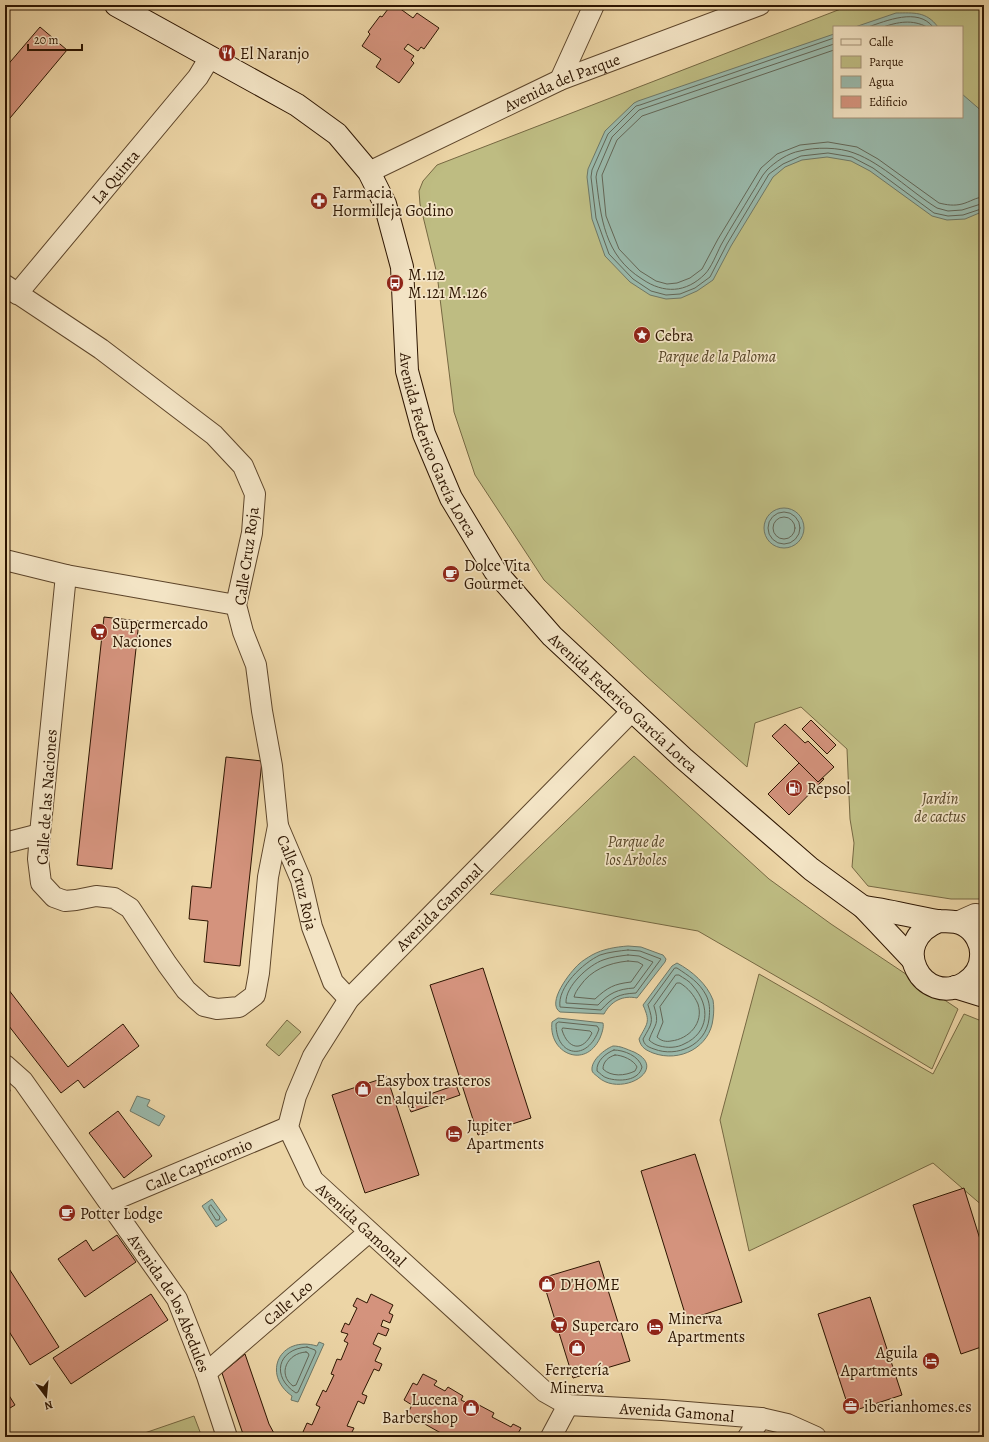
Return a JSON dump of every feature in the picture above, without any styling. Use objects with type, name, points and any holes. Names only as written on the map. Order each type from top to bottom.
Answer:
[{"type":"street","name":"Avenida Federico García Lorca","points":[[116,5],[297,105],[337,134],[369,172],[385,204],[402,267],[407,370],[424,434],[451,498],[494,571],[552,636],[632,711],[683,758],[811,869],[863,907],[913,960]]},
{"type":"street","points":[[560,80],[594,5]]},
{"type":"street","name":"Avenida del Parque","points":[[369,172],[560,80],[760,5]]},
{"type":"street","name":"La Quinta","points":[[11,290],[198,78],[210,57]]},
{"type":"street","name":"Calle Cruz Roja","points":[[11,290],[100,349],[214,435],[244,466],[255,494],[252,533],[236,605],[243,632],[256,665],[262,711],[272,766],[278,826],[300,880],[312,927],[333,982],[349,999]]},
{"type":"street","points":[[5,560],[66,575],[236,605]]},
{"type":"street","name":"Calle de las Naciones","points":[[66,575],[40,834],[38,859],[41,883],[54,897],[65,901],[96,896],[114,898],[130,908],[186,990],[204,1006],[217,1009],[239,1007],[255,996],[260,973],[268,877],[278,826]]},
{"type":"street","name":"Avenida Gamonal","points":[[632,711],[349,999],[313,1056],[296,1096],[288,1127],[313,1180],[545,1392],[568,1405],[662,1410],[761,1418],[787,1424],[816,1437]]},
{"type":"street","points":[[5,843],[40,834]]},
{"type":"street","name":"Avenida Federico García Lorca","points":[[863,907],[948,922]]},
{"type":"street","points":[[948,922],[965,926],[972,931],[977,938],[982,954],[975,974],[969,981],[960,986],[941,988],[931,985],[923,979],[916,970],[913,960],[913,950],[916,940],[922,931],[930,925],[948,922],[975,914],[984,915]]},
{"type":"street","points":[[955,987],[984,996]]},
{"type":"street","name":"Avenida de los Abedules","points":[[5,1065],[23,1081],[178,1300],[206,1373],[227,1437]]},
{"type":"street","name":"Calle Capricornio","points":[[109,1202],[288,1127]]},
{"type":"street","name":"Calle Leo","points":[[206,1373],[369,1232]]},
{"type":"street","points":[[551,1437],[568,1405]]},
{"type":"street","points":[[748,1437],[761,1418]]},
{"type":"green space","name":"Parque de la Paloma","points":[[851,5],[984,5],[984,899],[951,899],[868,886],[852,867],[854,843],[850,819],[847,749],[801,707],[755,723],[747,767],[645,675],[544,580],[475,475],[454,412],[437,274],[420,204],[419,191],[423,181],[437,165]]},
{"type":"green space","name":"Parque de los Arboles","points":[[634,756],[769,879],[831,924],[958,1009],[932,1069],[698,931],[490,894]]},
{"type":"green space","points":[[759,974],[933,1074],[964,1014],[984,1022],[984,1207],[933,1163],[749,1251],[720,1120]]},
{"type":"green space","points":[[287,1020],[301,1032],[279,1056],[266,1045]]},
{"type":"green space","points":[[194,1416],[202,1437],[133,1437]]},
{"type":"water","points":[[896,13],[914,13],[929,18],[937,26],[858,26]]},
{"type":"water","points":[[833,34],[833,118],[963,118],[963,95],[984,113],[984,211],[965,219],[947,220],[932,216],[870,171],[851,161],[827,157],[802,160],[785,167],[773,177],[731,246],[713,280],[697,291],[681,298],[666,299],[650,295],[630,282],[605,256],[592,219],[587,177],[588,169],[605,131],[634,103]]},
{"type":"water","points":[[788,508],[795,511],[801,517],[804,528],[803,536],[795,545],[788,548],[780,548],[773,545],[765,536],[764,524],[767,517],[776,509]]},
{"type":"water","points":[[628,946],[641,947],[663,955],[666,959],[637,998],[622,998],[614,1002],[604,1014],[560,1012],[556,1008],[557,995],[565,980],[579,964],[600,951]]},
{"type":"water","points":[[677,963],[693,974],[707,989],[713,1000],[713,1019],[711,1029],[700,1045],[683,1054],[663,1056],[646,1050],[642,1047],[640,1042],[639,1039],[647,1023],[647,1016],[643,1005],[672,966]]},
{"type":"water","points":[[558,1018],[603,1023],[600,1038],[593,1048],[586,1053],[577,1055],[569,1054],[561,1049],[552,1033],[552,1022]]},
{"type":"water","points":[[613,1046],[621,1047],[634,1052],[644,1059],[647,1066],[644,1073],[638,1079],[629,1083],[608,1083],[594,1074],[592,1071],[592,1066],[596,1059],[603,1052]]},
{"type":"water","points":[[137,1096],[150,1100],[147,1106],[165,1116],[159,1126],[130,1111]]},
{"type":"water","points":[[212,1199],[227,1220],[216,1227],[202,1206]]},
{"type":"water","points":[[319,1342],[324,1344],[298,1402],[291,1400],[292,1396],[283,1387],[278,1377],[277,1368],[279,1359],[285,1351],[293,1346],[304,1344],[317,1346]]},
{"type":"building","points":[[391,5],[395,5],[413,18],[417,13],[439,28],[424,49],[421,47],[418,51],[408,44],[404,49],[414,56],[411,60],[414,63],[399,83],[376,67],[381,59],[362,46],[370,34],[368,32],[380,16],[382,17]]},
{"type":"building","points":[[40,27],[67,50],[5,124],[5,68]]},
{"type":"building","points":[[104,617],[139,621],[112,869],[77,865]]},
{"type":"building","points":[[811,720],[836,745],[827,754],[802,729]]},
{"type":"building","points":[[785,724],[805,743],[808,741],[834,767],[818,782],[772,736]]},
{"type":"building","points":[[226,757],[262,761],[240,966],[204,962],[208,921],[189,919],[192,886],[211,888]]},
{"type":"building","points":[[799,763],[818,782],[823,778],[824,779],[789,815],[768,794]]},
{"type":"building","points":[[483,968],[531,1118],[478,1135],[430,985]]},
{"type":"building","points":[[5,985],[68,1067],[123,1024],[139,1046],[84,1088],[78,1080],[61,1093],[5,1021]]},
{"type":"building","points":[[387,1077],[419,1175],[365,1193],[332,1095]]},
{"type":"building","points":[[5,1083],[10,1090],[9,1094],[5,1097]]},
{"type":"building","points":[[456,1085],[460,1095],[411,1112],[407,1102]]},
{"type":"building","points":[[118,1111],[152,1156],[124,1178],[89,1133]]},
{"type":"building","points":[[695,1154],[742,1302],[687,1320],[641,1171]]},
{"type":"building","points":[[964,1188],[984,1252],[984,1346],[961,1354],[913,1205]]},
{"type":"building","points":[[117,1235],[136,1262],[85,1297],[58,1259],[86,1240],[93,1251]]},
{"type":"building","points":[[599,1261],[630,1361],[573,1378],[542,1278]]},
{"type":"building","points":[[8,1267],[59,1347],[30,1365],[5,1325],[5,1269]]},
{"type":"building","points":[[151,1294],[168,1320],[71,1384],[53,1358]]},
{"type":"building","points":[[371,1294],[393,1305],[389,1313],[393,1315],[390,1323],[383,1320],[381,1326],[389,1329],[386,1336],[378,1333],[373,1344],[381,1348],[375,1361],[382,1364],[379,1371],[374,1369],[362,1394],[367,1396],[364,1404],[358,1401],[347,1426],[354,1428],[350,1436],[344,1433],[343,1437],[313,1437],[303,1432],[307,1423],[312,1425],[320,1407],[316,1405],[323,1390],[326,1392],[334,1375],[331,1374],[337,1359],[341,1360],[348,1343],[344,1341],[348,1334],[341,1332],[345,1323],[349,1325],[357,1308],[353,1306],[357,1298],[367,1303]]},
{"type":"building","points":[[870,1297],[902,1395],[850,1412],[818,1314]]},
{"type":"building","points":[[245,1354],[269,1424],[276,1437],[244,1437],[222,1373]]},
{"type":"building","points":[[423,1374],[437,1381],[434,1385],[445,1391],[448,1387],[463,1396],[461,1400],[477,1408],[479,1405],[494,1413],[492,1417],[511,1427],[513,1424],[521,1428],[516,1437],[448,1437],[414,1418],[415,1417],[408,1413],[412,1405],[404,1400],[413,1383],[417,1385]]},
{"type":"building","points":[[5,1389],[15,1405],[5,1411]]},
{"type":"place","name":"El Naranjo","points":[[227,53]]},
{"type":"place","name":"Farmacia Hormilleja Godino","points":[[319,201]]},
{"type":"place","name":"M.112 M.121 M.126","points":[[395,283]]},
{"type":"place","name":"Cebra","points":[[642,335]]},
{"type":"place","name":"Dolce Vita Gourmet","points":[[451,574]]},
{"type":"place","name":"Supermercado Naciones","points":[[99,632]]},
{"type":"place","name":"Repsol","points":[[794,788]]},
{"type":"place","name":"Easybox trasteros en alquiler","points":[[363,1089]]},
{"type":"place","name":"Jupiter Apartments","points":[[454,1134]]},
{"type":"place","name":"Potter Lodge","points":[[67,1213]]},
{"type":"place","name":"D'HOME","points":[[547,1284]]},
{"type":"place","name":"Supercaro","points":[[559,1325]]},
{"type":"place","name":"Minerva Apartments","points":[[655,1327]]},
{"type":"place","name":"Ferretería Minerva","points":[[577,1348]]},
{"type":"place","name":"Aguila Apartments","points":[[931,1361]]},
{"type":"place","name":"iberianhomes.es","points":[[851,1406]]},
{"type":"place","name":"Lucena Barbershop","points":[[471,1408]]},
{"type":"park label","name":"Jardín de cactus","points":[[940,807]]}]
